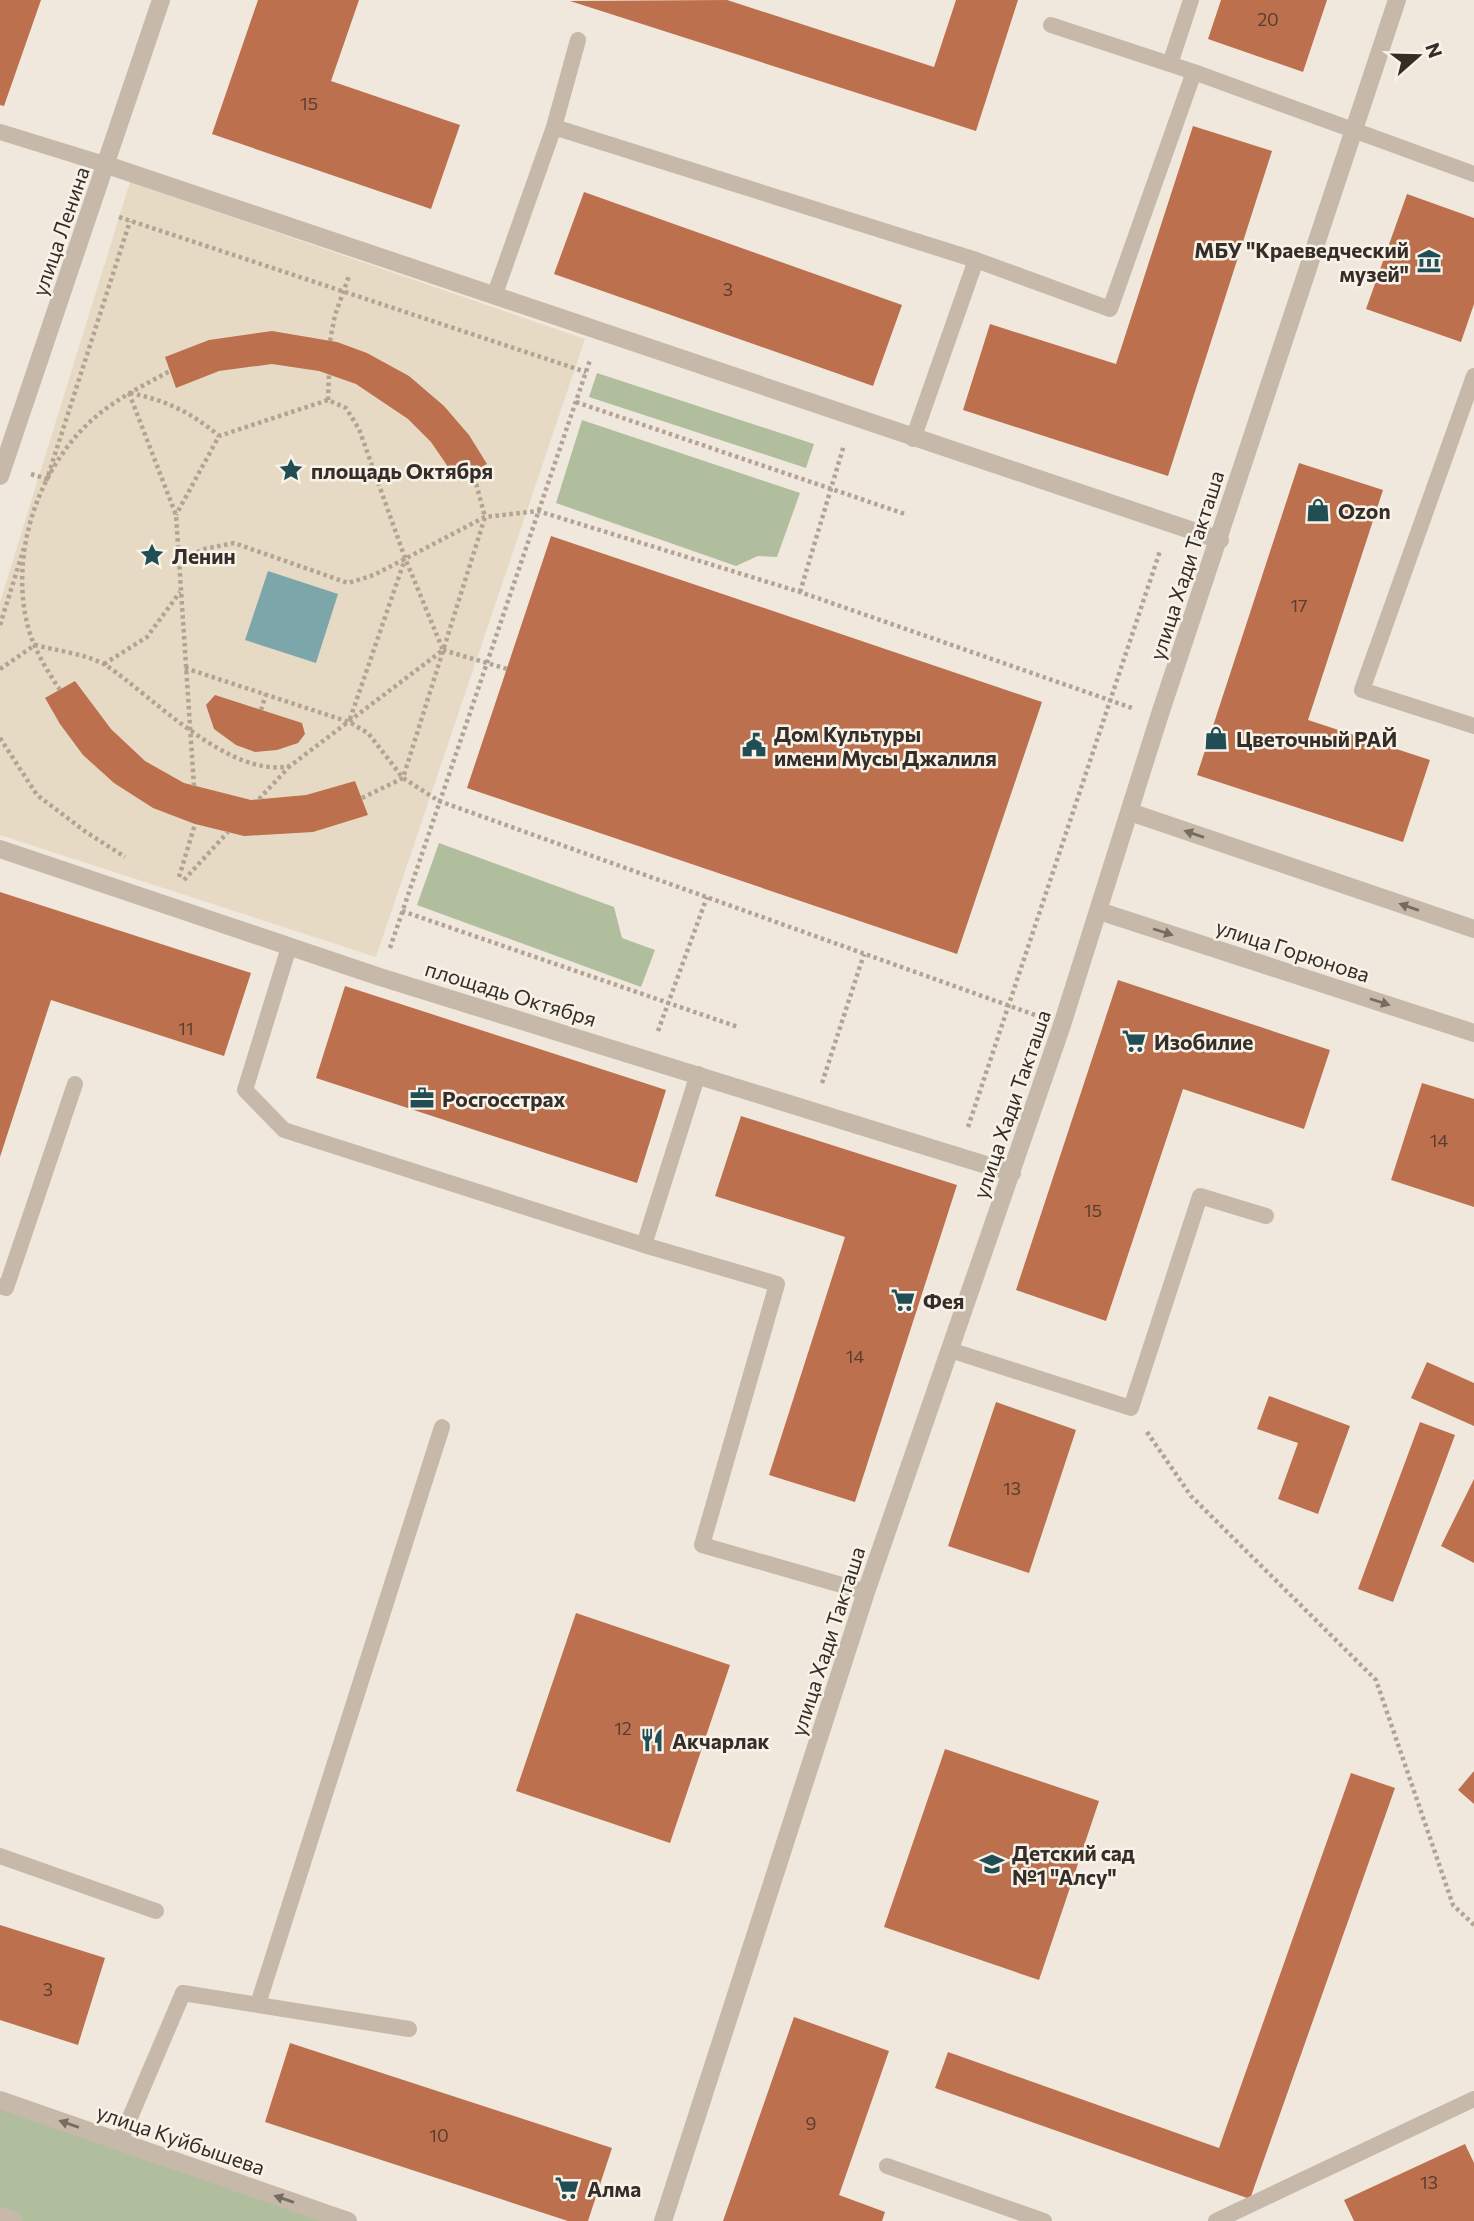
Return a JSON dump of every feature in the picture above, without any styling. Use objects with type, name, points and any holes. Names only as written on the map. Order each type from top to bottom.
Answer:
[{"type":"street","name":"улица Ленина","points":[[1,470],[161,0]]},
{"type":"street","name":"улица Хади Такташа","points":[[663,2221],[866,1592],[1062,1025],[1159,717],[1220,540],[1352,129],[1397,0]]},
{"type":"street","points":[[107,165],[600,330],[913,439],[1220,540]]},
{"type":"street","points":[[1130,812],[1474,929]]},
{"type":"street","name":"площадь Октября","points":[[0,849],[380,977],[1012,1173]]},
{"type":"street","name":"улица Горюнова","points":[[1099,911],[1474,1033]]},
{"type":"street","name":"улица Куйбышева","points":[[0,2100],[348,2221]]},
{"type":"street","points":[[0,2216],[15,2221]]},
{"type":"lane","points":[[1170,64],[1191,0]]},
{"type":"lane","points":[[1051,24],[1194,72],[1474,174]]},
{"type":"lane","points":[[495,295],[554,127],[578,40]]},
{"type":"lane","points":[[554,127],[976,260],[1110,309],[1194,72]]},
{"type":"lane","points":[[0,132],[107,165]]},
{"type":"lane","points":[[913,439],[976,260]]},
{"type":"lane","points":[[1474,376],[1362,690],[1474,726]]},
{"type":"lane","points":[[289,947],[245,1090],[284,1130],[644,1245],[777,1284],[702,1545],[866,1592]]},
{"type":"lane","points":[[644,1245],[698,1074]]},
{"type":"lane","points":[[0,1286],[6,1289],[75,1084]]},
{"type":"lane","points":[[950,1350],[1131,1408],[1200,1196],[1266,1216]]},
{"type":"lane","points":[[258,2004],[442,1427]]},
{"type":"lane","points":[[0,1856],[156,1910]]},
{"type":"lane","points":[[120,2141],[183,1993],[409,2029]]},
{"type":"lane","points":[[1216,2221],[1474,2099]]},
{"type":"lane","points":[[887,2166],[1044,2221]]},
{"type":"path","points":[[92,208],[586,372]]},
{"type":"path","points":[[0,625],[130,221]]},
{"type":"path","points":[[330,341],[343,292],[359,249]]},
{"type":"path","points":[[380,977],[600,330]]},
{"type":"path","points":[[47,479],[69,444],[94,418],[129,393],[170,371]]},
{"type":"path","points":[[328,400],[329,374]]},
{"type":"path","points":[[129,393],[158,398],[181,408],[219,436]]},
{"type":"path","points":[[129,393],[176,515],[194,786]]},
{"type":"path","points":[[176,515],[219,436],[328,400],[346,408],[359,429],[405,558],[443,650]]},
{"type":"path","points":[[576,402],[905,514]]},
{"type":"path","points":[[800,592],[852,418]]},
{"type":"path","points":[[362,798],[402,778],[485,517],[472,472]]},
{"type":"path","points":[[178,561],[204,549],[234,543],[348,583],[374,575],[485,517],[538,511],[800,592],[1159,717]]},
{"type":"path","points":[[959,1156],[1169,524]]},
{"type":"path","points":[[29,530],[22,573],[27,623],[41,662],[60,690]]},
{"type":"path","points":[[349,722],[405,558]]},
{"type":"path","points":[[104,664],[147,637],[181,592]]},
{"type":"path","points":[[0,669],[35,645],[104,664],[190,728],[236,757],[258,766],[278,769],[290,766]]},
{"type":"path","points":[[443,650],[506,669]]},
{"type":"path","points":[[259,799],[290,766],[443,650]]},
{"type":"path","points":[[185,668],[349,722],[368,733],[402,778],[439,801],[1062,1025]]},
{"type":"path","points":[[261,710],[266,694]]},
{"type":"path","points":[[0,738],[37,795],[86,832],[131,860]]},
{"type":"path","points":[[195,824],[176,889],[228,832]]},
{"type":"path","points":[[648,1059],[707,897]]},
{"type":"path","points":[[402,911],[738,1027]]},
{"type":"path","points":[[813,1110],[864,954]]},
{"type":"path","points":[[1131,1408],[1191,1496],[1376,1680],[1453,1905],[1474,1925]]},
{"type":"green space","points":[[597,373],[814,444],[806,468],[589,397]]},
{"type":"green space","points":[[582,420],[800,493],[777,557],[758,556],[736,566],[556,503]]},
{"type":"green space","points":[[439,843],[614,907],[622,938],[655,950],[641,987],[417,905]]},
{"type":"green space","points":[[0,2100],[348,2221],[0,2221]]},
{"type":"shaded area","name":"площадь Октября","points":[[130,182],[585,339],[376,957],[0,835],[0,602]]},
{"type":"water","points":[[268,571],[338,594],[316,663],[245,640]]},
{"type":"building","points":[[0,0],[41,0],[4,106],[0,105]]},
{"type":"building","points":[[258,0],[359,0],[331,81],[460,125],[431,209],[212,134]]},
{"type":"building","points":[[727,0],[934,67],[956,0],[1018,0],[976,131],[570,1]]},
{"type":"building","points":[[1221,0],[1327,0],[1303,72],[1208,39]]},
{"type":"building","points":[[1193,126],[1272,151],[1168,476],[963,410],[990,324],[1116,364]]},
{"type":"building","points":[[584,192],[902,305],[873,386],[554,274]]},
{"type":"building","name":"МБУ \"Краеведческий музей\"","points":[[1407,194],[1474,218],[1474,304],[1461,342],[1366,309]]},
{"type":"building","points":[[272,331],[337,342],[367,353],[409,376],[444,406],[469,435],[487,464],[457,480],[431,442],[408,419],[356,384],[319,371],[272,364],[219,371],[176,388],[165,357],[209,340]]},
{"type":"building","points":[[1299,463],[1383,490],[1308,720],[1430,760],[1403,842],[1197,775]]},
{"type":"building","name":"Дом Культуры имени Мусы Джалиля","points":[[551,536],[1042,702],[957,954],[467,788]]},
{"type":"building","points":[[75,681],[111,729],[145,761],[184,783],[251,800],[306,795],[355,781],[368,815],[313,832],[244,836],[195,824],[153,808],[114,783],[83,755],[60,724],[45,698]]},
{"type":"building","points":[[215,695],[302,723],[305,734],[298,743],[277,750],[255,752],[236,745],[214,729],[206,705]]},
{"type":"building","points":[[0,892],[251,973],[224,1056],[51,1000],[0,1157]]},
{"type":"building","points":[[1118,980],[1330,1050],[1304,1129],[1183,1089],[1106,1321],[1016,1290]]},
{"type":"building","points":[[345,986],[666,1090],[637,1183],[316,1078]]},
{"type":"building","points":[[1422,1083],[1474,1099],[1474,1207],[1391,1180]]},
{"type":"building","points":[[741,1116],[957,1185],[855,1502],[769,1475],[845,1237],[715,1196]]},
{"type":"building","points":[[1427,1362],[1474,1383],[1474,1426],[1411,1398]]},
{"type":"building","points":[[1269,1396],[1350,1426],[1318,1514],[1278,1499],[1298,1443],[1257,1429]]},
{"type":"building","points":[[996,1402],[1076,1430],[1029,1573],[948,1546]]},
{"type":"building","points":[[1420,1422],[1455,1435],[1393,1602],[1358,1589]]},
{"type":"building","points":[[1474,1479],[1474,1563],[1441,1546]]},
{"type":"building","points":[[576,1613],[730,1665],[670,1843],[516,1791]]},
{"type":"building","name":"Детский сад №1 \"Алсу\"","points":[[945,1749],[1099,1801],[1039,1980],[884,1927]]},
{"type":"building","points":[[1474,1771],[1474,1804],[1458,1790]]},
{"type":"building","points":[[1351,1773],[1395,1788],[1250,2199],[935,2088],[948,2052],[1219,2148]]},
{"type":"building","points":[[0,1925],[105,1958],[78,2045],[0,2020]]},
{"type":"building","points":[[794,2017],[889,2051],[839,2195],[885,2212],[882,2221],[723,2221]]},
{"type":"building","points":[[290,2043],[612,2148],[588,2221],[568,2221],[265,2122]]},
{"type":"building","points":[[1465,2144],[1474,2163],[1474,2221],[1354,2221],[1344,2200]]},
{"type":"place","name":"МБУ \"Краеведческий музей\"","points":[[1429,261]]},
{"type":"place","name":"площадь Октября","points":[[291,470]]},
{"type":"place","name":"Ozon","points":[[1318,510]]},
{"type":"place","name":"Ленин","points":[[152,555]]},
{"type":"place","name":"Цветочный РАЙ","points":[[1216,738]]},
{"type":"place","name":"Дом Культуры имени Мусы Джалиля","points":[[754,745]]},
{"type":"place","name":"Изобилие","points":[[1134,1041]]},
{"type":"place","name":"Росгосстрах","points":[[422,1098]]},
{"type":"place","name":"Фея","points":[[903,1300]]},
{"type":"place","name":"Акчарлак","points":[[652,1740]]},
{"type":"place","name":"Детский сад №1 \"Алсу\"","points":[[992,1864]]},
{"type":"place","name":"Алма","points":[[567,2188]]}]
